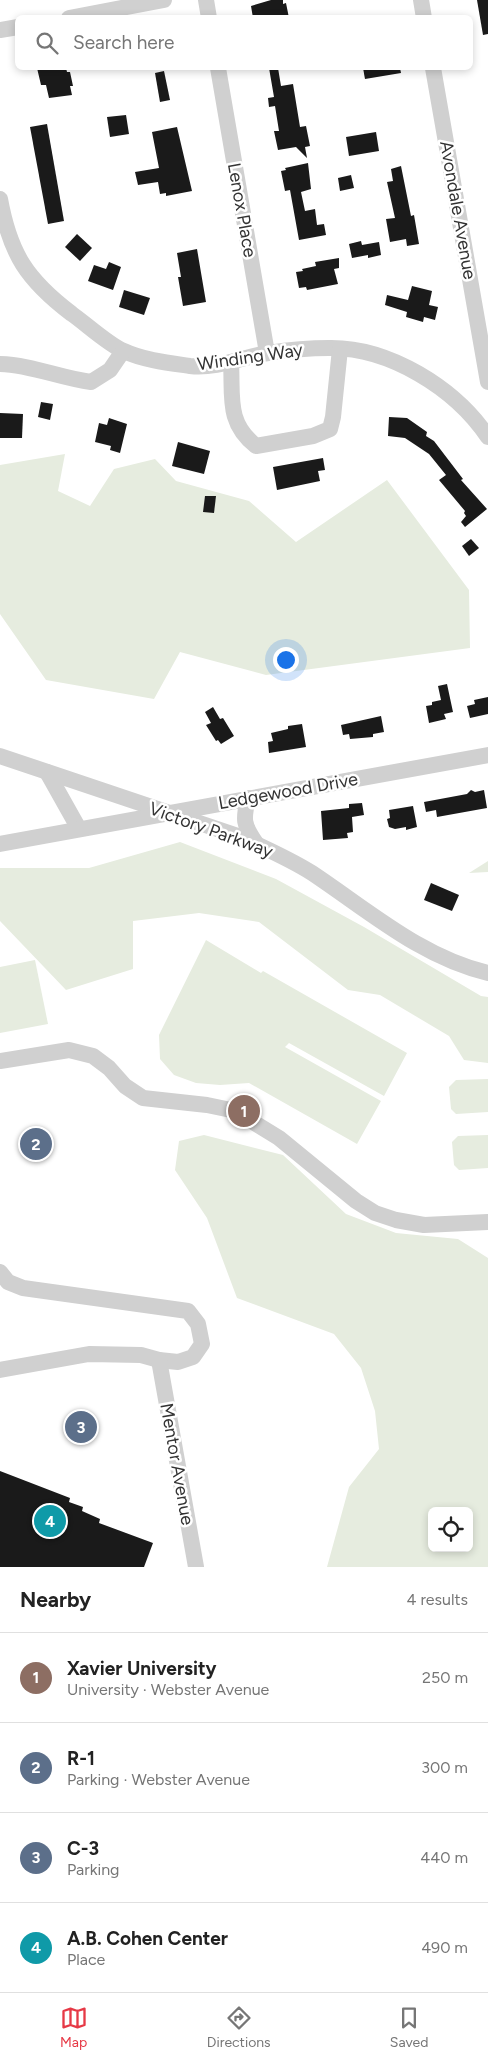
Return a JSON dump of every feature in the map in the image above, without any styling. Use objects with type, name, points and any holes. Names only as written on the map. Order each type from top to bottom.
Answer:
[{"type":"street","points":[[85,15],[164,0]]},
{"type":"street","points":[[206,0],[208,15]]},
{"type":"street","points":[[421,0],[424,15]]},
{"type":"street","points":[[0,30],[15,28]]},
{"type":"street","name":"Lenox Place","points":[[218,70],[267,353]]},
{"type":"street","name":"Avondale Avenue","points":[[433,70],[488,382]]},
{"type":"street","points":[[0,199],[8,237],[26,272],[54,300],[123,351],[110,370],[91,382],[72,380],[26,366],[0,364]]},
{"type":"street","name":"Winding Way","points":[[123,351],[157,360],[192,366],[231,362],[267,353],[329,348],[379,356],[420,374],[456,401],[488,437]]},
{"type":"street","points":[[231,362],[234,420],[245,437],[256,446],[313,436],[330,429],[334,417],[340,349]]},
{"type":"street","name":"Ledgewood Drive","points":[[0,844],[488,754]]},
{"type":"street","name":"Victory Parkway","points":[[0,756],[166,813],[204,823],[256,843],[310,872],[424,949],[450,961],[488,973]]},
{"type":"street","points":[[47,772],[80,829]]},
{"type":"street","points":[[248,798],[244,818],[247,831],[256,843]]},
{"type":"street","points":[[0,1061],[69,1050],[93,1056],[109,1068],[125,1086],[143,1098],[207,1105],[231,1110],[253,1122],[279,1138],[356,1201],[375,1213],[396,1220],[424,1225],[488,1222]]},
{"type":"street","points":[[0,1272],[8,1282],[23,1288],[188,1311],[198,1324],[202,1344],[193,1356],[178,1362],[159,1360],[141,1355],[89,1354],[0,1370]]},
{"type":"street","name":"Mentor Avenue","points":[[159,1360],[196,1567]]},
{"type":"shaded area","points":[[65,454],[58,491],[90,506],[114,469],[155,459],[176,481],[249,501],[296,542],[387,480],[469,590],[470,648],[266,675],[180,652],[154,699],[46,680],[0,614],[0,465]]},
{"type":"shaded area","points":[[180,842],[276,879],[364,927],[481,996],[488,997],[488,1063],[464,1060],[449,1036],[380,995],[348,990],[259,922],[199,913],[133,921],[133,969],[66,990],[0,921],[0,868],[89,868]]},
{"type":"shaded area","points":[[488,861],[488,872],[469,873]]},
{"type":"shaded area","points":[[206,940],[261,973],[263,971],[407,1053],[384,1096],[289,1043],[285,1047],[381,1101],[357,1144],[249,1083],[220,1085],[196,1083],[174,1075],[160,1059],[159,1035]]},
{"type":"shaded area","points":[[35,960],[48,1024],[0,1033],[0,967]]},
{"type":"shaded area","points":[[488,1079],[488,1112],[456,1114],[451,1109],[449,1087],[456,1080]]},
{"type":"shaded area","points":[[204,1135],[283,1155],[346,1214],[396,1233],[458,1239],[488,1258],[488,1567],[327,1567],[349,1487],[379,1449],[375,1411],[361,1368],[334,1334],[237,1298],[207,1218],[175,1170],[179,1141]]},
{"type":"shaded area","points":[[488,1135],[488,1168],[459,1170],[454,1165],[452,1142],[458,1136]]},
{"type":"building","points":[[271,0],[283,0],[283,4],[286,3],[288,15],[252,15],[251,6]]},
{"type":"building","points":[[477,0],[488,0],[488,34],[483,35]]},
{"type":"building","points":[[37,70],[66,70],[70,72],[73,86],[70,86],[72,95],[49,98],[46,85],[41,85]]},
{"type":"building","points":[[269,70],[278,70],[281,86],[293,84],[300,127],[306,126],[310,146],[305,147],[307,158],[296,147],[278,150],[274,131],[279,131],[275,106],[269,107],[268,98],[274,97]]},
{"type":"building","points":[[363,70],[400,70],[401,73],[365,79]]},
{"type":"building","points":[[164,71],[170,100],[160,102],[155,73]]},
{"type":"building","points":[[126,115],[129,134],[110,137],[107,117]]},
{"type":"building","points":[[47,124],[64,221],[48,224],[30,127]]},
{"type":"building","points":[[177,127],[192,191],[166,196],[166,193],[160,194],[158,182],[138,185],[135,172],[159,168],[152,132]]},
{"type":"building","points":[[376,132],[379,151],[349,156],[346,137]]},
{"type":"building","points":[[308,163],[311,189],[301,192],[305,211],[315,209],[317,225],[324,224],[326,235],[299,240],[290,190],[285,191],[281,171],[286,170],[285,168]]},
{"type":"building","points":[[401,166],[411,216],[414,215],[419,244],[407,246],[406,239],[390,242],[386,219],[395,218],[387,182],[393,181],[391,169]]},
{"type":"building","points":[[351,175],[354,188],[340,191],[338,178]]},
{"type":"building","points":[[77,234],[92,248],[80,261],[65,247]]},
{"type":"building","points":[[361,241],[362,245],[379,242],[381,255],[368,258],[368,255],[352,258],[349,244]]},
{"type":"building","points":[[197,249],[206,302],[183,306],[178,277],[181,277],[177,253]]},
{"type":"building","points":[[339,258],[339,268],[334,269],[338,284],[307,290],[306,287],[299,288],[296,272],[316,266],[315,262]]},
{"type":"building","points":[[109,262],[121,267],[113,290],[88,281],[94,265],[106,269]]},
{"type":"building","points":[[412,286],[432,291],[429,305],[438,307],[435,320],[424,317],[423,322],[406,317],[407,312],[385,305],[387,295],[408,300]]},
{"type":"building","points":[[124,290],[150,298],[144,315],[119,307]]},
{"type":"building","points":[[41,402],[53,404],[50,420],[38,417]]},
{"type":"building","points":[[0,413],[23,414],[22,438],[0,438]]},
{"type":"building","points":[[389,417],[407,418],[427,432],[426,436],[434,441],[463,479],[461,480],[487,509],[465,527],[461,522],[466,516],[465,511],[439,480],[446,475],[429,454],[405,438],[388,436]]},
{"type":"building","points":[[109,418],[127,424],[120,453],[110,450],[111,446],[95,442],[99,423],[107,425]]},
{"type":"building","points":[[178,442],[210,451],[204,474],[172,466]]},
{"type":"building","points":[[323,458],[325,470],[318,471],[320,481],[277,490],[273,467]]},
{"type":"building","points":[[205,496],[216,496],[214,513],[203,512]]},
{"type":"building","points":[[471,539],[479,548],[469,556],[462,546]]},
{"type":"building","points":[[447,684],[453,712],[444,714],[446,719],[429,723],[426,706],[441,700],[438,686]]},
{"type":"building","points":[[488,697],[488,714],[470,718],[467,706],[475,704],[474,700]]},
{"type":"building","points":[[213,707],[220,719],[223,718],[234,736],[221,744],[218,740],[216,741],[206,725],[211,723],[205,712]]},
{"type":"building","points":[[381,716],[384,732],[373,734],[373,737],[350,739],[349,734],[343,735],[341,725]]},
{"type":"building","points":[[302,724],[306,747],[269,753],[268,742],[273,741],[271,733],[288,729],[288,726]]},
{"type":"building","points":[[471,790],[475,792],[484,790],[487,808],[437,817],[436,810],[426,812],[424,802],[467,794]]},
{"type":"building","points":[[362,803],[364,815],[352,817],[353,832],[347,833],[348,838],[323,840],[321,811],[349,808],[349,804]]},
{"type":"building","points":[[413,806],[417,827],[406,830],[406,827],[395,829],[389,827],[387,819],[390,818],[389,810]]},
{"type":"building","points":[[431,883],[459,895],[452,911],[424,900]]},
{"type":"building","points":[[0,1471],[70,1498],[69,1502],[83,1507],[82,1511],[100,1519],[99,1523],[153,1543],[144,1567],[0,1567]]},
{"type":"place","name":"Xavier University","points":[[244,1111]]},
{"type":"place","name":"R-1","points":[[36,1144]]},
{"type":"place","name":"C-3","points":[[81,1427]]},
{"type":"place","name":"A.B. Cohen Center","points":[[50,1521]]}]
